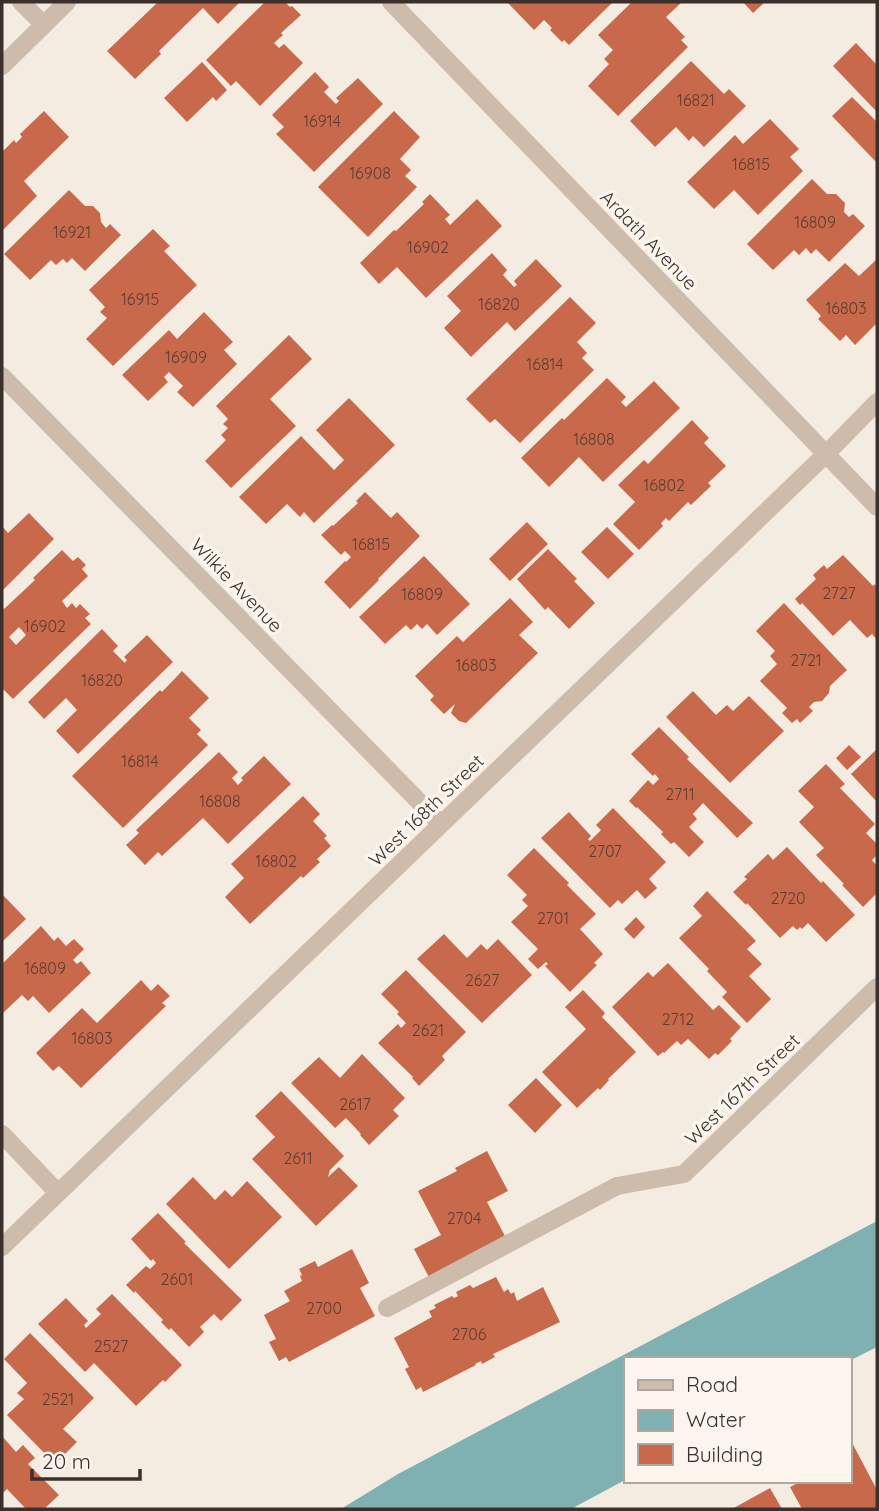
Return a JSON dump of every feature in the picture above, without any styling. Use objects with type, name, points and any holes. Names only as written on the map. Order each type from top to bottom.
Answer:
[{"type":"street","points":[[20,2],[44,25]]},
{"type":"street","points":[[2,66],[67,2]]},
{"type":"street","name":"Ardath Avenue","points":[[391,2],[877,507]]},
{"type":"street","name":"Wilkie Avenue","points":[[2,376],[441,824]]},
{"type":"street","name":"West 168th Street","points":[[2,1247],[877,402]]},
{"type":"street","name":"West 167th Street","points":[[387,1308],[617,1186],[684,1174],[877,987]]},
{"type":"street","points":[[2,1135],[58,1193]]},
{"type":"water","points":[[877,1221],[877,1347],[851,1360],[851,1357],[624,1357],[624,1481],[571,1509],[341,1509],[398,1474]]},
{"type":"building","points":[[158,2],[240,2],[218,24],[203,8],[135,79],[107,51]]},
{"type":"building","points":[[265,2],[285,2],[301,15],[274,43],[279,48],[284,44],[303,63],[260,106],[236,81],[231,86],[206,60]]},
{"type":"building","points":[[507,2],[613,2],[569,45],[550,30],[552,28],[544,20],[534,30]]},
{"type":"building","points":[[632,2],[682,2],[666,17],[685,37],[681,40],[688,47],[618,116],[588,86],[609,64],[604,59],[613,50],[598,35]]},
{"type":"building","points":[[743,2],[765,2],[753,13]]},
{"type":"building","points":[[856,43],[877,65],[877,112],[833,66]]},
{"type":"building","points":[[691,61],[724,94],[729,89],[746,106],[704,147],[693,136],[689,141],[676,127],[655,147],[630,121]]},
{"type":"building","points":[[202,62],[227,90],[216,101],[213,97],[187,122],[164,98]]},
{"type":"building","points":[[315,72],[329,87],[324,92],[336,104],[339,101],[336,98],[358,78],[383,104],[314,172],[276,134],[284,127],[272,115]]},
{"type":"building","points":[[852,97],[877,122],[877,163],[832,116]]},
{"type":"building","points":[[44,111],[69,137],[24,181],[37,196],[2,231],[2,152],[14,140],[16,143],[22,137],[20,134]]},
{"type":"building","points":[[394,111],[420,137],[400,159],[411,170],[405,176],[417,187],[368,237],[318,187]]},
{"type":"building","points":[[770,119],[799,149],[790,157],[803,171],[758,215],[734,190],[714,209],[687,182],[735,135],[743,144]]},
{"type":"building","points":[[812,179],[827,194],[836,194],[845,203],[844,212],[849,217],[853,214],[865,226],[829,262],[816,249],[811,254],[806,248],[799,255],[794,250],[773,270],[747,244]]},
{"type":"building","points":[[69,190],[85,206],[93,206],[100,213],[101,222],[106,228],[110,224],[121,235],[85,271],[72,258],[67,263],[63,259],[56,265],[51,260],[30,280],[4,254]]},
{"type":"building","points":[[430,194],[450,215],[445,219],[450,225],[477,199],[502,226],[426,298],[397,267],[379,284],[360,263],[424,204],[422,202]]},
{"type":"building","points":[[153,229],[170,246],[164,251],[197,285],[113,366],[86,339],[107,318],[100,312],[105,307],[89,290]]},
{"type":"building","points":[[492,253],[507,270],[503,275],[514,287],[517,285],[514,281],[536,259],[562,286],[515,331],[507,322],[471,357],[444,328],[461,311],[447,296]]},
{"type":"building","points":[[876,260],[877,323],[855,345],[846,335],[840,341],[818,319],[821,316],[806,300],[845,263],[859,276]]},
{"type":"building","points":[[570,297],[596,323],[577,342],[587,353],[582,358],[594,370],[520,443],[495,419],[490,423],[466,399]]},
{"type":"building","points":[[204,312],[233,342],[224,350],[237,364],[193,407],[177,392],[183,386],[169,372],[164,377],[168,382],[148,401],[122,375],[169,330],[177,339]]},
{"type":"building","points":[[289,335],[312,359],[270,399],[296,426],[231,488],[205,461],[226,440],[221,435],[228,428],[223,424],[228,419],[216,406]]},
{"type":"building","points":[[607,378],[626,397],[621,402],[626,407],[654,381],[680,408],[603,482],[579,457],[549,487],[521,458]]},
{"type":"building","points":[[349,398],[395,445],[314,523],[304,512],[300,517],[287,504],[266,524],[239,497],[301,436],[334,470],[344,460],[316,430]]},
{"type":"building","points":[[692,420],[709,438],[704,443],[726,466],[708,483],[711,486],[691,505],[688,502],[669,521],[666,518],[661,523],[663,526],[639,550],[613,524],[635,502],[618,485],[644,460],[648,464]]},
{"type":"building","points":[[365,492],[391,518],[397,512],[420,536],[350,609],[324,582],[351,557],[345,551],[341,555],[321,535],[358,503],[356,501]]},
{"type":"building","points":[[29,513],[54,539],[2,591],[2,526],[8,533]]},
{"type":"building","points":[[527,522],[548,544],[510,581],[489,559]]},
{"type":"building","points":[[607,527],[634,554],[608,579],[581,552]]},
{"type":"building","points":[[548,549],[577,579],[574,581],[595,603],[569,629],[548,607],[545,610],[517,579]]},
{"type":"building","points":[[62,550],[73,561],[78,557],[86,565],[82,569],[88,576],[62,601],[67,608],[72,603],[76,608],[80,604],[90,614],[85,618],[91,624],[13,699],[2,688],[2,606],[4,609],[35,580],[33,578]],"holes":[[[19,627],[26,635],[16,645],[9,637]]]},
{"type":"building","points":[[843,555],[877,587],[877,640],[872,634],[867,638],[850,620],[833,636],[795,599],[816,579],[813,575],[824,565],[827,569]]},
{"type":"building","points":[[424,556],[470,604],[437,635],[427,624],[422,629],[417,624],[411,630],[406,625],[385,644],[359,617]]},
{"type":"building","points":[[510,598],[533,622],[519,635],[538,653],[466,723],[459,721],[451,713],[455,704],[444,714],[430,700],[434,696],[415,676],[457,636],[463,642]]},
{"type":"building","points":[[784,603],[847,670],[830,686],[829,693],[822,701],[814,702],[809,707],[813,711],[800,723],[797,719],[792,723],[782,713],[787,708],[760,681],[777,664],[770,656],[775,651],[756,631]]},
{"type":"building","points":[[102,629],[118,646],[113,651],[125,663],[127,660],[124,657],[147,635],[173,662],[78,754],[56,731],[77,710],[66,698],[44,719],[28,702]]},
{"type":"building","points":[[182,671],[209,698],[189,718],[201,730],[197,734],[208,745],[123,828],[72,776]]},
{"type":"building","points":[[693,691],[716,715],[727,705],[733,711],[749,696],[784,731],[730,783],[666,717]]},
{"type":"building","points":[[659,727],[689,757],[687,759],[753,823],[737,838],[703,803],[693,814],[697,819],[689,827],[704,842],[689,857],[674,842],[671,844],[661,834],[663,832],[629,801],[648,780],[653,785],[659,779],[631,754]]},
{"type":"building","points":[[849,745],[861,757],[847,770],[836,758]]},
{"type":"building","points":[[877,749],[877,802],[851,774]]},
{"type":"building","points":[[219,752],[238,772],[232,778],[238,785],[243,780],[241,778],[264,756],[291,784],[228,844],[203,818],[162,856],[158,852],[145,865],[126,845],[139,833],[136,830]]},
{"type":"building","points":[[826,764],[845,784],[840,788],[875,824],[866,833],[877,844],[877,855],[872,860],[877,866],[877,893],[863,907],[816,855],[824,848],[799,822],[814,807],[798,791]]},
{"type":"building","points":[[303,796],[320,814],[313,821],[327,836],[324,838],[331,846],[317,859],[320,862],[303,878],[301,876],[250,924],[225,897],[244,878],[231,864]]},
{"type":"building","points":[[613,808],[666,862],[649,879],[657,888],[645,899],[637,890],[622,904],[618,900],[610,908],[541,838],[569,812],[591,836],[588,839],[590,841],[601,830],[596,825]]},
{"type":"building","points":[[787,847],[855,915],[826,942],[808,923],[797,930],[793,926],[780,938],[733,892],[768,854],[773,860]]},
{"type":"building","points":[[534,848],[596,914],[580,929],[603,954],[594,963],[597,965],[570,992],[545,966],[548,964],[546,962],[538,969],[528,959],[538,949],[511,922],[528,906],[522,900],[527,895],[507,875]]},
{"type":"building","points":[[707,891],[756,941],[747,949],[762,964],[749,976],[771,999],[747,1023],[722,997],[727,992],[707,971],[709,969],[679,938],[702,916],[693,906]]},
{"type":"building","points":[[2,894],[26,919],[2,942]]},
{"type":"building","points":[[636,917],[645,927],[634,939],[624,929]]},
{"type":"building","points":[[41,926],[54,941],[58,937],[66,946],[74,939],[84,949],[73,960],[77,964],[81,961],[91,973],[49,1013],[33,996],[28,1001],[22,995],[2,1014],[2,964]]},
{"type":"building","points":[[444,934],[467,958],[481,944],[487,950],[498,939],[532,975],[482,1023],[417,959]]},
{"type":"building","points":[[668,963],[713,1010],[719,1005],[741,1027],[718,1055],[715,1053],[709,1059],[688,1039],[681,1045],[677,1041],[658,1056],[612,1007],[648,972],[653,977]]},
{"type":"building","points":[[406,970],[466,1032],[442,1056],[445,1060],[419,1086],[378,1043],[398,1024],[401,1028],[406,1023],[381,994]]},
{"type":"building","points":[[141,980],[151,991],[158,984],[170,996],[162,1003],[166,1006],[81,1088],[59,1066],[53,1071],[36,1053],[82,1008],[97,1023]]},
{"type":"building","points":[[583,990],[605,1013],[602,1017],[636,1052],[600,1090],[598,1088],[577,1108],[542,1072],[586,1029],[565,1007]]},
{"type":"building","points":[[362,1054],[405,1098],[393,1110],[399,1116],[369,1145],[346,1118],[335,1128],[291,1083],[319,1057],[340,1078]]},
{"type":"building","points":[[536,1078],[562,1105],[535,1133],[508,1105]]},
{"type":"building","points":[[281,1091],[344,1156],[330,1170],[328,1177],[339,1167],[358,1186],[316,1226],[252,1159],[275,1137],[255,1116]]},
{"type":"building","points":[[487,1151],[508,1191],[487,1202],[506,1238],[431,1281],[414,1249],[441,1235],[418,1191],[457,1171],[455,1168]]},
{"type":"building","points":[[193,1177],[215,1200],[225,1190],[232,1197],[247,1181],[282,1217],[229,1269],[166,1204]]},
{"type":"building","points":[[158,1213],[186,1242],[184,1243],[242,1300],[221,1321],[214,1314],[200,1327],[204,1332],[189,1347],[126,1285],[146,1266],[150,1269],[156,1263],[131,1239]]},
{"type":"building","points":[[352,1249],[369,1283],[360,1288],[375,1316],[289,1362],[286,1357],[279,1361],[269,1342],[276,1339],[264,1315],[290,1301],[284,1291],[302,1281],[299,1269],[315,1261],[318,1267]]},
{"type":"building","points":[[496,1277],[504,1292],[508,1289],[511,1294],[514,1292],[517,1301],[543,1287],[560,1322],[423,1392],[421,1387],[416,1390],[405,1369],[409,1367],[394,1338],[432,1317],[429,1311],[436,1308],[434,1305],[452,1296],[458,1296],[456,1292],[470,1285],[473,1288]]},
{"type":"building","points":[[112,1294],[182,1365],[136,1406],[94,1363],[85,1372],[38,1324],[66,1298],[88,1321],[84,1325],[86,1328],[101,1314],[96,1309]]},
{"type":"building","points":[[30,1333],[94,1398],[63,1429],[77,1442],[55,1464],[7,1415],[24,1399],[17,1393],[27,1383],[4,1359]]},
{"type":"building","points":[[2,1436],[16,1452],[23,1445],[35,1458],[28,1464],[59,1495],[44,1509],[26,1509],[7,1489],[2,1494]]},
{"type":"building","points":[[851,1441],[877,1490],[877,1509],[802,1509],[790,1487],[798,1483],[851,1483]]},
{"type":"building","points":[[770,1488],[782,1509],[732,1509]]}]
